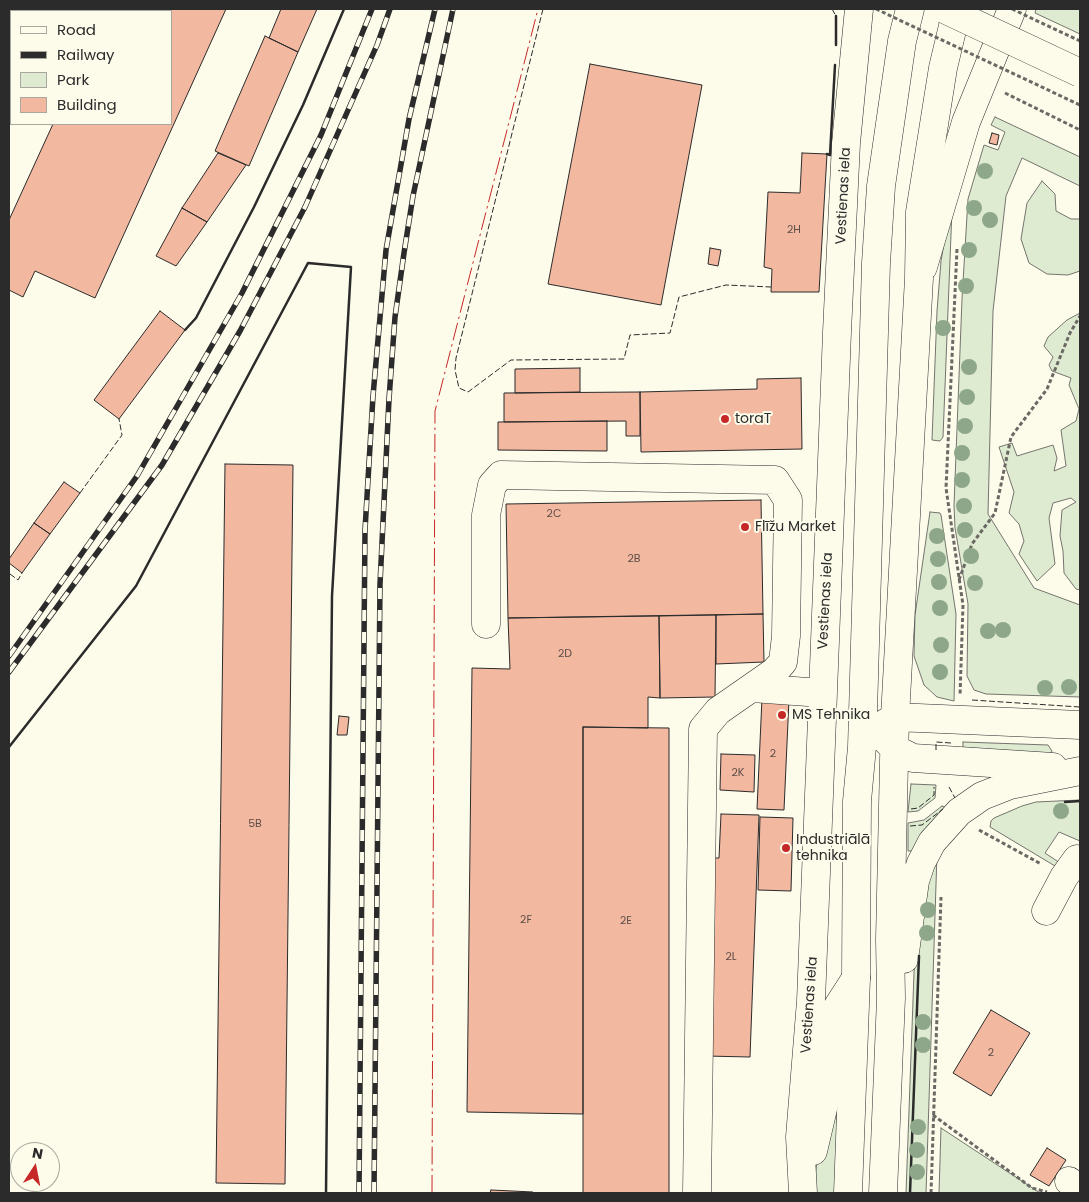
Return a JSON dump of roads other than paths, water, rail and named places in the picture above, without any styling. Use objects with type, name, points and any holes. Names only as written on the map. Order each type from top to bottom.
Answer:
[{"type":"main road","name":"Vestienas iela","points":[[803,1193],[800,1137],[811,1001],[822,693],[846,143],[845,56],[859,9]]},
{"type":"main road","points":[[910,9],[902,41],[881,186],[876,272],[862,694],[868,715],[878,731],[895,749],[912,758],[1030,764],[1080,771]]},
{"type":"main road","points":[[944,9],[1080,73]]},
{"type":"main road","points":[[848,1193],[856,978],[857,801],[878,731],[919,278],[920,212],[943,68],[957,9]]},
{"type":"main road","points":[[919,278],[966,122],[993,80],[1012,9]]},
{"type":"main road","points":[[486,624],[486,515],[492,485],[501,475],[775,480],[788,500],[786,636],[783,662],[774,672],[718,710],[703,729],[697,1193]]},
{"type":"main road","points":[[788,518],[830,520]]},
{"type":"main road","points":[[752,688],[822,693]]},
{"type":"main road","points":[[878,731],[959,720],[1080,725]]},
{"type":"main road","points":[[883,1193],[891,998],[890,939],[895,749]]},
{"type":"main road","points":[[891,998],[907,951],[911,907],[921,863],[932,842],[958,812],[982,796],[1010,785],[1080,771]]},
{"type":"main road","points":[[1046,911],[1073,863]]},
{"type":"main road","name":"Vestienas iela","points":[[803,1193],[829,1083],[838,1006],[856,978]]},
{"type":"railway","points":[[9,656],[137,476],[242,293],[321,135],[372,9]]},
{"type":"railway","points":[[9,672],[162,465],[240,331],[305,207],[377,45],[390,9]]},
{"type":"railway","points":[[359,1193],[365,530],[373,396],[386,250],[409,119],[435,9]]},
{"type":"railway","points":[[374,1193],[380,584],[389,399],[395,317],[413,196],[453,9]]},
{"type":"place","name":"toraT","points":[[725,419]]},
{"type":"place","name":"Flīžu Market","points":[[745,527]]},
{"type":"place","name":"MS Tehnika","points":[[782,715]]},
{"type":"place","name":"Industriālā tehnika","points":[[786,848]]}]
